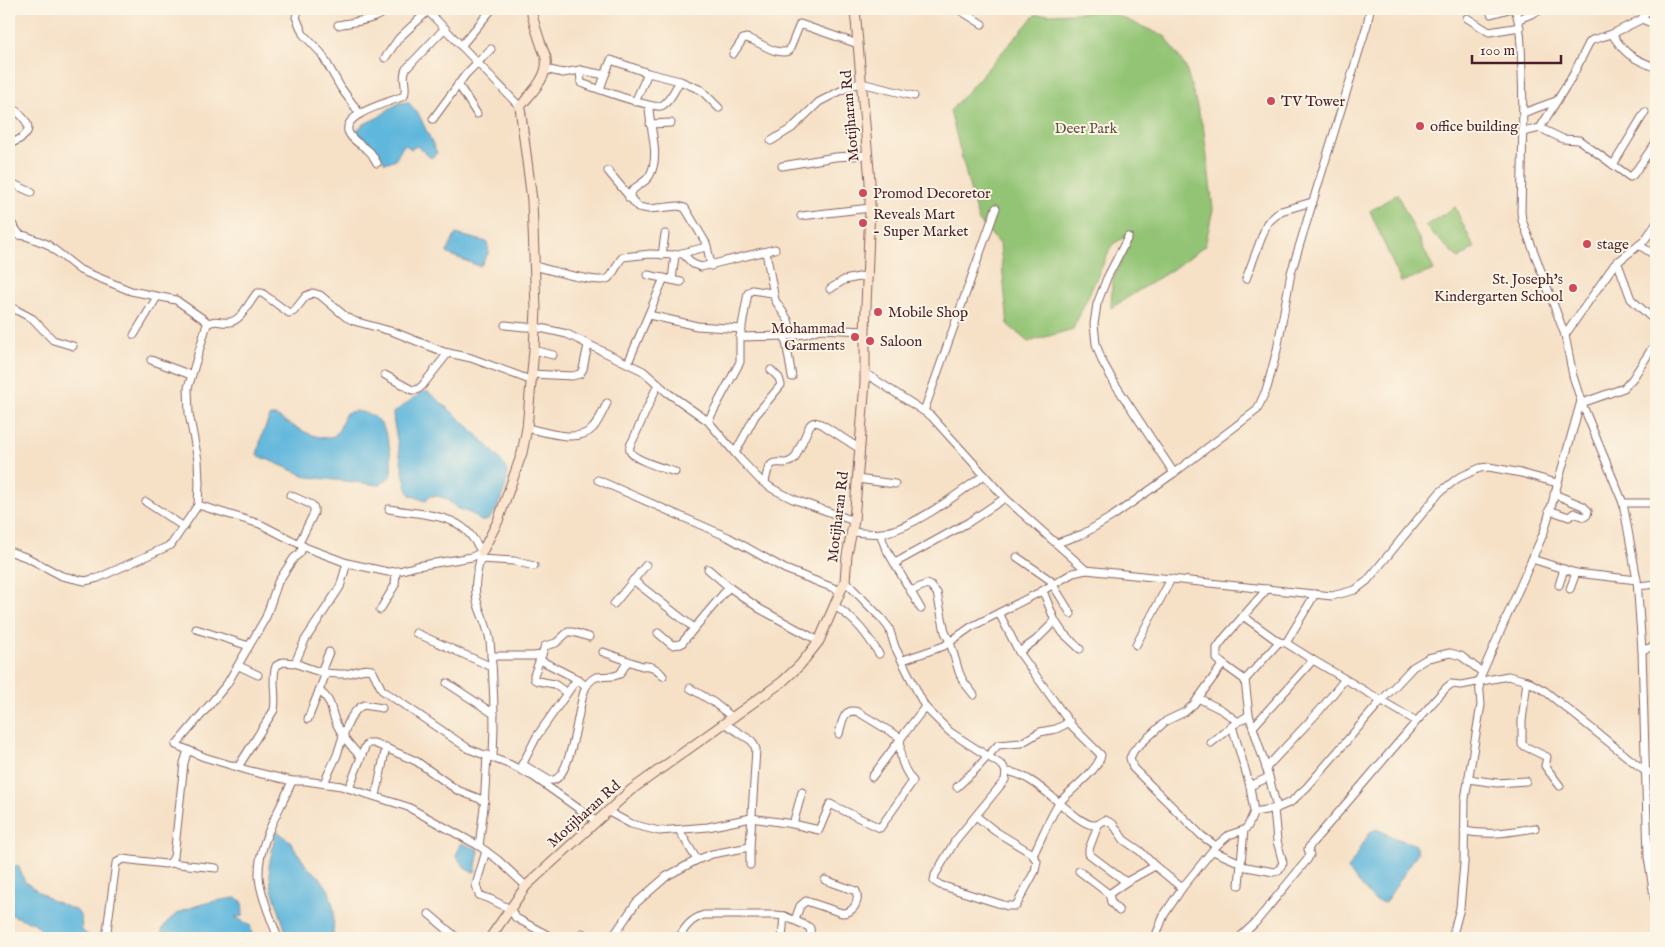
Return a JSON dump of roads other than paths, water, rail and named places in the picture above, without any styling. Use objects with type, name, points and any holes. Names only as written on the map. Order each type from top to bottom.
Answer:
[{"type":"main road","points":[[481,555],[498,521],[508,495],[522,453],[527,428],[536,327],[532,200],[520,106],[536,87],[546,69],[546,58],[531,9]]},
{"type":"main road","name":"Motijharan Rd","points":[[493,937],[526,886],[607,811],[631,790],[782,682],[800,665],[820,641],[841,592],[845,581],[854,521],[865,373],[865,331],[869,275],[870,208],[855,9]]},
{"type":"street","points":[[299,9],[296,17],[303,34],[321,53],[341,88],[360,114]]},
{"type":"street","points":[[338,24],[370,20],[388,9]]},
{"type":"street","points":[[461,46],[492,9]]},
{"type":"street","points":[[958,9],[982,24]]},
{"type":"street","points":[[1057,543],[1083,534],[1113,516],[1174,473],[1257,410],[1262,401],[1277,350],[1291,273],[1367,25],[1370,9]]},
{"type":"street","points":[[1491,14],[1509,9]]},
{"type":"street","points":[[1515,9],[1519,23],[1523,113],[1522,220],[1565,336],[1573,376],[1581,402],[1623,504],[1638,583],[1642,650],[1648,856],[1654,877],[1656,909]]},
{"type":"street","points":[[1467,18],[1489,32],[1519,23],[1543,9]]},
{"type":"street","points":[[1540,128],[1573,75],[1588,43],[1612,34],[1643,13],[1653,9]]},
{"type":"street","points":[[385,58],[398,38],[427,10],[520,106]]},
{"type":"street","points":[[1643,13],[1656,25]]},
{"type":"street","points":[[733,54],[743,39],[746,38],[776,52],[787,52],[800,24],[858,44]]},
{"type":"street","points":[[377,163],[371,153],[357,143],[348,133],[350,120],[405,94],[403,75],[406,69],[445,28]]},
{"type":"street","points":[[1612,34],[1629,56],[1656,68]]},
{"type":"street","points":[[433,119],[458,84],[491,48]]},
{"type":"street","points":[[600,89],[611,60],[648,73],[680,81],[701,90],[719,108]]},
{"type":"street","points":[[546,69],[563,73],[580,70],[605,75]]},
{"type":"street","points":[[580,70],[581,83],[650,106],[661,106],[671,96],[680,81]]},
{"type":"street","points":[[636,102],[648,73]]},
{"type":"street","points":[[771,141],[792,128],[820,102],[844,88],[861,83],[914,96]]},
{"type":"street","points":[[458,84],[476,114]]},
{"type":"street","points":[[1523,113],[1557,101]]},
{"type":"street","points":[[9,105],[27,120],[28,125],[27,134],[9,144]]},
{"type":"street","points":[[630,198],[636,187],[647,180],[653,166],[654,145],[650,124],[650,106]]},
{"type":"street","points":[[1613,165],[1645,112]]},
{"type":"street","points":[[650,124],[671,123]]},
{"type":"street","points":[[1523,132],[1540,128],[1563,139],[1579,140],[1630,177],[1656,142]]},
{"type":"street","points":[[782,166],[835,157],[867,155]]},
{"type":"street","points":[[608,170],[633,203],[642,208],[678,206],[685,208],[707,246],[711,266]]},
{"type":"street","points":[[9,182],[30,192]]},
{"type":"street","points":[[1246,279],[1267,223],[1281,211],[1312,202]]},
{"type":"street","points":[[801,216],[870,208]]},
{"type":"street","points":[[924,412],[996,208]]},
{"type":"street","points":[[9,220],[20,235]]},
{"type":"street","points":[[1565,336],[1617,262],[1639,245],[1656,224]]},
{"type":"street","points":[[9,233],[48,244],[80,270],[131,291],[176,300],[209,323]]},
{"type":"street","points":[[662,255],[665,234]]},
{"type":"street","points":[[1128,238],[1107,278],[1097,304],[1094,324],[1096,344],[1102,361],[1115,384],[1174,473]]},
{"type":"street","points":[[1639,245],[1656,256]]},
{"type":"street","points":[[534,266],[603,280],[612,274],[623,257],[650,254],[678,254],[707,246]]},
{"type":"street","points":[[678,254],[701,267],[775,249]]},
{"type":"street","points":[[766,252],[774,300],[788,320],[792,377]]},
{"type":"street","points":[[672,280],[678,254]]},
{"type":"street","points":[[1617,262],[1631,299],[1656,322]]},
{"type":"street","points":[[648,275],[681,282]]},
{"type":"street","points":[[830,289],[844,280],[869,275]]},
{"type":"street","points":[[628,363],[664,278]]},
{"type":"street","points":[[708,421],[740,362],[740,337],[747,295],[752,290],[772,293]]},
{"type":"street","points":[[9,551],[28,558],[62,576],[85,581],[98,578],[170,545],[198,505],[198,460],[189,414],[188,396],[191,375],[209,323],[214,320],[226,323],[237,320],[257,293],[262,294],[289,313],[294,311],[306,296],[313,293],[320,295],[346,317],[354,321],[394,332],[418,343],[448,353],[471,358],[531,377],[572,376],[580,374],[583,369],[588,346]]},
{"type":"street","points":[[134,335],[157,297]]},
{"type":"street","points":[[9,306],[33,319],[53,340],[73,346]]},
{"type":"street","points":[[649,316],[697,326],[742,329]]},
{"type":"street","points":[[505,325],[536,327],[567,334],[588,346],[643,371],[708,421],[735,453],[773,489],[793,499],[854,521]]},
{"type":"street","points":[[740,337],[789,336],[805,334],[820,329],[865,331]]},
{"type":"street","points":[[1581,402],[1624,388],[1633,378],[1656,342]]},
{"type":"street","points":[[534,350],[553,355]]},
{"type":"street","points":[[385,375],[412,390],[417,390],[448,353]]},
{"type":"street","points":[[151,360],[191,375]]},
{"type":"street","points":[[735,453],[755,416],[781,385],[779,378],[771,370]]},
{"type":"street","points":[[865,373],[931,416],[1005,498],[1086,570]]},
{"type":"street","points":[[658,384],[632,440],[630,449],[637,458],[675,472]]},
{"type":"street","points":[[1452,938],[1460,908],[1464,864],[1465,799],[1481,705],[1479,680],[1544,532],[1581,402]]},
{"type":"street","points":[[527,428],[574,436],[584,433],[592,429],[608,403]]},
{"type":"street","points":[[765,483],[770,465],[792,461],[795,458],[812,423],[816,422],[823,425],[860,449]]},
{"type":"street","points":[[902,660],[944,646],[972,627],[1043,591],[1073,573],[1086,570],[1332,596],[1355,590],[1367,581],[1440,492],[1450,483],[1472,470],[1499,468],[1557,483]]},
{"type":"street","points":[[853,532],[887,532],[914,520],[956,495],[984,475]]},
{"type":"street","points":[[857,479],[895,484]]},
{"type":"street","points":[[598,480],[728,537],[785,569],[841,592]]},
{"type":"street","points":[[1550,510],[1570,517],[1574,513],[1584,517],[1588,513],[1583,506],[1554,494]]},
{"type":"street","points":[[290,495],[312,505],[314,508],[314,513],[301,544],[300,553],[294,558],[278,582],[266,617],[239,666],[227,684],[176,745],[204,757],[238,767],[292,781],[324,783],[349,788],[408,807],[482,848],[526,886]]},
{"type":"street","points":[[895,563],[969,522],[1005,498]]},
{"type":"street","points":[[146,502],[184,527]]},
{"type":"street","points":[[1623,504],[1656,503]]},
{"type":"street","points":[[198,505],[260,524],[347,563],[388,572],[481,555],[534,566]]},
{"type":"street","points":[[389,509],[433,516],[457,523],[472,537],[481,555],[475,582],[476,596],[488,630],[494,714],[482,848],[476,885],[478,895],[510,909],[516,918],[552,938]]},
{"type":"street","points":[[880,533],[885,547],[921,609]]},
{"type":"street","points":[[1017,557],[1043,575],[1053,585],[1071,614]]},
{"type":"street","points":[[1532,559],[1576,573],[1656,584]]},
{"type":"street","points":[[295,663],[305,640],[340,587],[347,563]]},
{"type":"street","points":[[614,604],[646,565]]},
{"type":"street","points":[[708,569],[760,610],[820,641]]},
{"type":"street","points":[[1559,585],[1564,569]]},
{"type":"street","points":[[380,610],[395,585],[396,571]]},
{"type":"street","points":[[1570,589],[1576,573]]},
{"type":"street","points":[[1136,645],[1171,579]]},
{"type":"street","points":[[633,580],[694,628]]},
{"type":"street","points":[[845,581],[882,619],[888,628],[895,647],[925,707],[950,732],[1003,766],[1006,772],[1005,780],[955,841],[935,875],[935,883],[1013,907],[1018,904],[1035,871],[1036,861],[1033,856],[976,816]]},
{"type":"street","points":[[911,591],[928,584],[937,593],[945,632],[950,642],[958,672],[963,682],[974,695]]},
{"type":"street","points":[[658,633],[668,643],[678,645],[684,642],[729,587]]},
{"type":"street","points":[[1246,680],[1217,659],[1217,648],[1267,589]]},
{"type":"street","points":[[1043,591],[1054,621],[1063,633],[1080,649]]},
{"type":"street","points":[[1223,664],[1198,698],[1185,712],[1166,721],[1134,750],[1130,762],[1133,768],[1163,799],[1214,848],[1241,865],[1274,872],[1278,871],[1282,866],[1283,860],[1275,828],[1275,808],[1269,777],[1249,715],[1246,680],[1282,642],[1315,594]]},
{"type":"street","points":[[834,606],[857,623],[879,654]]},
{"type":"street","points":[[999,613],[1019,652],[1070,722],[1099,752],[1101,757],[1095,766],[1060,803],[1033,856]]},
{"type":"street","points":[[1243,616],[1282,642],[1416,721]]},
{"type":"street","points":[[1019,652],[1036,640],[1054,621]]},
{"type":"street","points":[[196,629],[249,646]]},
{"type":"street","points":[[567,692],[554,684],[538,682],[534,679],[541,657],[546,645],[556,643],[568,632],[589,637]]},
{"type":"street","points":[[416,633],[492,667]]},
{"type":"street","points":[[1642,650],[1656,646]]},
{"type":"street","points":[[308,719],[319,691],[329,652]]},
{"type":"street","points":[[603,652],[642,666],[648,665],[663,676]]},
{"type":"street","points":[[1254,812],[1275,808],[1291,802],[1307,788],[1381,701],[1413,667],[1428,658],[1450,653],[1462,656],[1482,672]]},
{"type":"street","points":[[491,656],[541,657],[586,686]]},
{"type":"street","points":[[1253,727],[1313,660]]},
{"type":"street","points":[[238,767],[274,710],[276,702],[274,674],[276,666],[282,662],[295,663],[323,673],[347,674],[367,669],[372,670],[382,690],[469,749],[554,781],[561,774],[568,760],[580,704],[586,686],[596,677],[620,674],[628,661]]},
{"type":"street","points":[[239,666],[258,675]]},
{"type":"street","points":[[1239,938],[1255,923],[1307,860],[1310,856],[1308,851],[1312,842],[1376,770],[1416,721],[1449,686],[1508,676],[1527,681],[1545,691],[1646,772],[1656,772]]},
{"type":"street","points":[[521,767],[537,736],[576,679]]},
{"type":"street","points":[[1266,768],[1315,716],[1345,679]]},
{"type":"street","points":[[1527,681],[1522,721],[1522,745],[1547,756],[1545,766],[1560,786]]},
{"type":"street","points":[[447,683],[494,714]]},
{"type":"street","points":[[690,688],[713,702],[728,720],[752,741],[756,749],[750,865]]},
{"type":"street","points":[[319,691],[326,695],[336,724],[361,757]]},
{"type":"street","points":[[1198,698],[1222,710],[1235,724],[1250,786],[1254,812],[1244,830],[1240,886]]},
{"type":"street","points":[[324,783],[340,748],[343,735],[356,710],[364,704],[382,708]]},
{"type":"street","points":[[872,777],[925,707]]},
{"type":"street","points":[[839,734],[844,717],[852,710],[901,738]]},
{"type":"street","points":[[1211,743],[1249,715]]},
{"type":"street","points":[[957,787],[998,745],[1021,743],[1040,732],[1056,729],[1070,722]]},
{"type":"street","points":[[607,811],[641,828],[659,831],[708,827],[751,818],[819,830],[830,804],[880,828],[913,781],[902,764],[901,738]]},
{"type":"street","points":[[349,788],[368,743],[374,743],[416,761],[456,790],[485,800]]},
{"type":"street","points":[[376,796],[386,748]]},
{"type":"street","points":[[170,863],[176,848],[184,763],[188,750]]},
{"type":"street","points":[[521,767],[596,821]]},
{"type":"street","points":[[1006,772],[1015,772],[1021,775],[1084,821],[1098,825]]},
{"type":"street","points":[[1250,786],[1269,777]]},
{"type":"street","points":[[1468,779],[1497,783],[1526,781]]},
{"type":"street","points":[[278,938],[260,884],[259,874],[266,835],[292,781]]},
{"type":"street","points":[[793,824],[802,792]]},
{"type":"street","points":[[1126,882],[1089,854],[1098,825],[1105,820],[1112,822],[1124,840],[1140,851],[1182,888]]},
{"type":"street","points":[[1464,831],[1483,835],[1495,835],[1535,828]]},
{"type":"street","points":[[679,830],[697,860]]},
{"type":"street","points":[[1155,938],[1164,915],[1182,888],[1214,848],[1230,835],[1244,830]]},
{"type":"street","points":[[612,938],[636,903],[667,876],[697,860],[717,853],[750,847]]},
{"type":"street","points":[[106,938],[116,863],[123,859],[158,864],[170,863],[216,868]]},
{"type":"street","points":[[1109,894],[1155,866]]},
{"type":"street","points":[[1079,871],[1109,894],[1111,902],[1119,911]]},
{"type":"street","points":[[795,920],[800,906],[806,901],[842,913],[852,910],[858,898],[856,891],[825,880]]},
{"type":"street","points":[[429,914],[457,938]]},
{"type":"street","points":[[679,938],[689,923],[704,915],[784,916],[809,927],[811,938]]},
{"type":"street","points":[[782,938],[784,916]]},
{"type":"street","points":[[582,934],[590,938]]},
{"type":"water","points":[[408,102],[419,115],[437,153],[431,158],[417,146],[411,149],[406,145],[403,146],[396,159],[385,163],[372,146],[364,140],[353,136],[353,133],[364,124],[379,117],[399,103]]},
{"type":"water","points":[[456,234],[487,242],[489,252],[481,265],[479,266],[448,254],[447,252]]},
{"type":"water","points":[[427,391],[485,442],[503,464],[507,472],[507,479],[500,501],[492,516],[487,520],[481,521],[472,514],[457,508],[438,496],[430,496],[426,501],[410,495],[406,486],[393,413],[421,393]]},
{"type":"water","points":[[355,411],[375,417],[385,430],[391,454],[391,476],[380,485],[308,477],[257,455],[262,435],[270,416],[276,416],[297,428],[323,438],[336,434],[346,413]]},
{"type":"water","points":[[1377,829],[1395,838],[1414,844],[1418,852],[1385,903],[1374,900],[1348,870],[1370,832]]},
{"type":"water","points":[[276,830],[290,841],[307,867],[320,877],[329,891],[334,910],[332,938],[288,938],[271,886],[269,866]]},
{"type":"water","points":[[461,843],[479,850],[475,872],[467,870],[456,856]]},
{"type":"water","points":[[18,865],[25,882],[51,900],[77,911],[81,917],[82,931],[93,938],[49,938],[34,923],[9,914],[9,868]]},
{"type":"water","points":[[235,898],[242,901],[243,916],[235,917],[250,925],[253,938],[161,938],[163,928],[178,913],[201,904]]},
{"type":"place","name":"TV Tower","points":[[1271,101]]},
{"type":"place","name":"office building","points":[[1420,126]]},
{"type":"place","name":"Promod Decoretor","points":[[863,193]]},
{"type":"place","name":"Reveals Mart - Super Market","points":[[863,223]]},
{"type":"place","name":"stage","points":[[1587,244]]},
{"type":"place","name":"St. Joseph's Kindergarten School","points":[[1573,288]]},
{"type":"place","name":"Mobile Shop","points":[[878,312]]},
{"type":"place","name":"Mohammad Garments","points":[[855,337]]},
{"type":"place","name":"Saloon","points":[[870,341]]},
{"type":"park label","name":"Deer Park","points":[[1086,128]]}]
